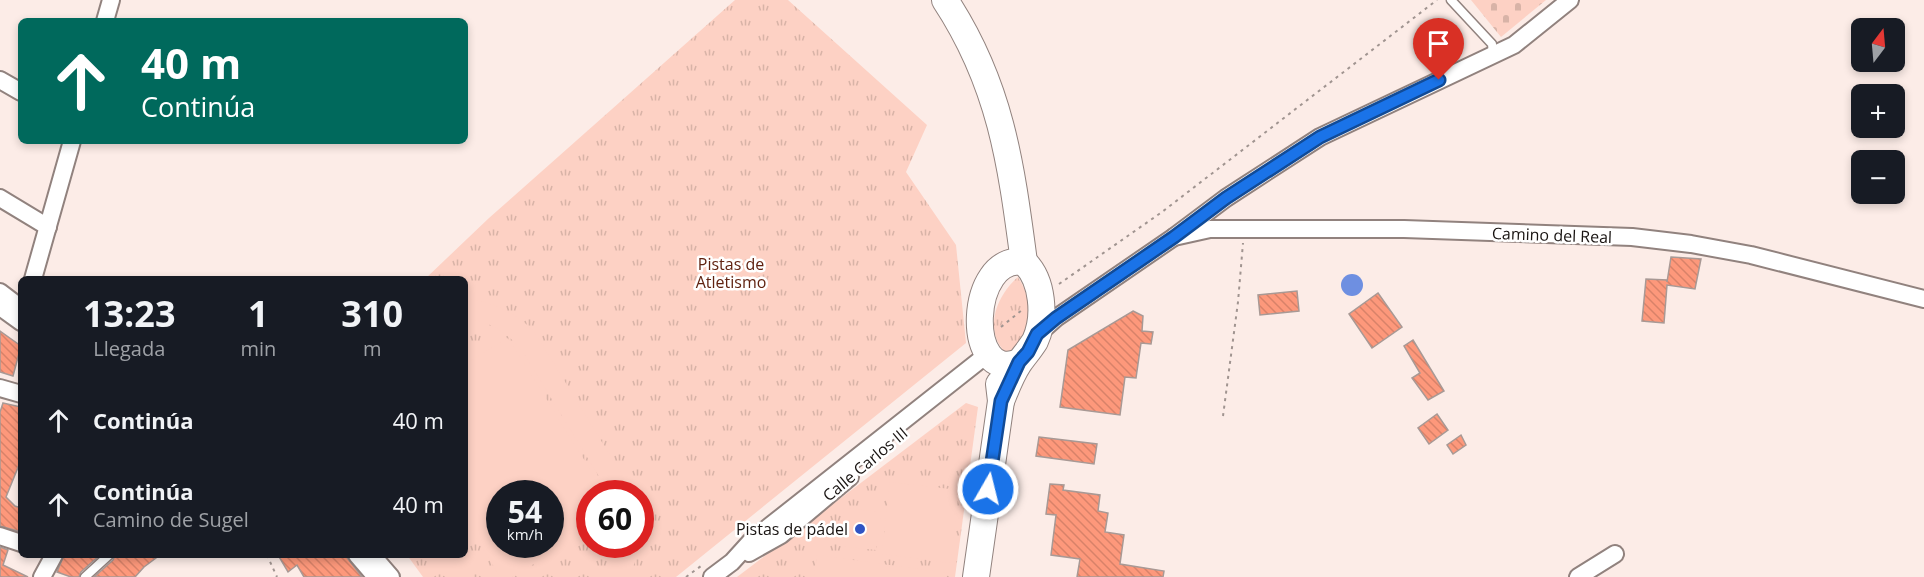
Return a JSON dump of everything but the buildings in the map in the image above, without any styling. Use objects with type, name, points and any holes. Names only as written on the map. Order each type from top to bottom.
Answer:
[{"type":"main road","points":[[945,0],[971,44],[989,85],[1010,160],[1018,215],[1016,262]]},
{"type":"main road","points":[[996,355],[1028,352],[1037,334],[1040,297],[1035,276],[1016,262]]},
{"type":"main road","points":[[976,577],[1001,401],[996,355],[979,327],[981,301],[992,279],[1002,266],[1016,262]]},
{"type":"street","points":[[106,18],[110,0]]},
{"type":"street","points":[[1037,334],[1056,318],[1174,237],[1226,198],[1320,137],[1514,45],[1570,0]]},
{"type":"street","points":[[0,80],[18,90]]},
{"type":"street","points":[[34,276],[71,144]]},
{"type":"street","points":[[0,198],[48,227]]},
{"type":"street","name":"Camino del Real","points":[[1174,237],[1210,229],[1404,229],[1632,237],[1751,255],[1924,299]]},
{"type":"street","points":[[0,292],[18,306]]},
{"type":"street","points":[[0,307],[18,320]]},
{"type":"street","name":"Calle Carlos III","points":[[708,570],[732,562],[751,542],[996,355]]},
{"type":"street","points":[[0,388],[18,393]]},
{"type":"street","points":[[0,536],[18,542]]},
{"type":"street","points":[[1578,577],[1615,554]]},
{"type":"street","points":[[42,577],[50,558]]},
{"type":"street","points":[[360,558],[376,577]]},
{"type":"street","points":[[375,558],[391,577]]},
{"type":"lane","points":[[1451,0],[1492,44],[1492,55]]},
{"type":"lane","points":[[86,577],[106,558]]},
{"type":"path","points":[[996,355],[1040,297],[1162,212],[1437,0]]},
{"type":"path","points":[[1223,416],[1245,229]]},
{"type":"path","points":[[268,558],[277,577]]},
{"type":"path","points":[[686,577],[708,570]]},
{"type":"green space","name":"Pistas de Atletismo","points":[[735,0],[788,0],[927,125],[906,172],[956,245],[966,343],[676,577],[423,577],[409,558],[468,558],[468,276],[428,276],[489,218]]},
{"type":"green space","points":[[1471,0],[1546,0],[1501,37]]},
{"type":"green space","points":[[1018,277],[1028,299],[1029,318],[1027,328],[1009,356],[996,337],[995,315],[1003,295]]},
{"type":"green space","points":[[468,299],[502,309],[519,318],[534,331],[625,480],[601,480],[523,352],[498,329],[468,319]]},
{"type":"green space","points":[[508,338],[597,480],[576,480],[576,539],[564,546],[564,480],[486,480],[486,554],[468,524],[468,362]]},
{"type":"green space","points":[[966,403],[978,407],[955,577],[737,577]]},
{"type":"green space","points":[[890,482],[959,490],[950,563],[882,554]]},
{"type":"green space","name":"Pistas de pádel","points":[[844,508],[881,512],[876,550],[839,546]]},
{"type":"green space","points":[[817,555],[947,573],[946,577],[814,577]]},
{"type":"green space","points":[[438,558],[462,558],[474,577],[449,577]]},
{"type":"green space","points":[[489,558],[544,558],[512,577],[500,577]]},
{"type":"green space","points":[[615,558],[636,558],[630,577],[606,577]]},
{"type":"water","points":[[1348,274],[1356,274],[1363,281],[1363,289],[1356,296],[1348,296],[1341,289],[1341,281]]},
{"type":"place","name":"Pistas de pádel","points":[[860,529]]},
{"type":"route","points":[[988,489],[1001,401],[1019,362],[1034,343],[1037,334],[1056,318],[1174,237],[1226,198],[1320,137],[1439,80]]}]
